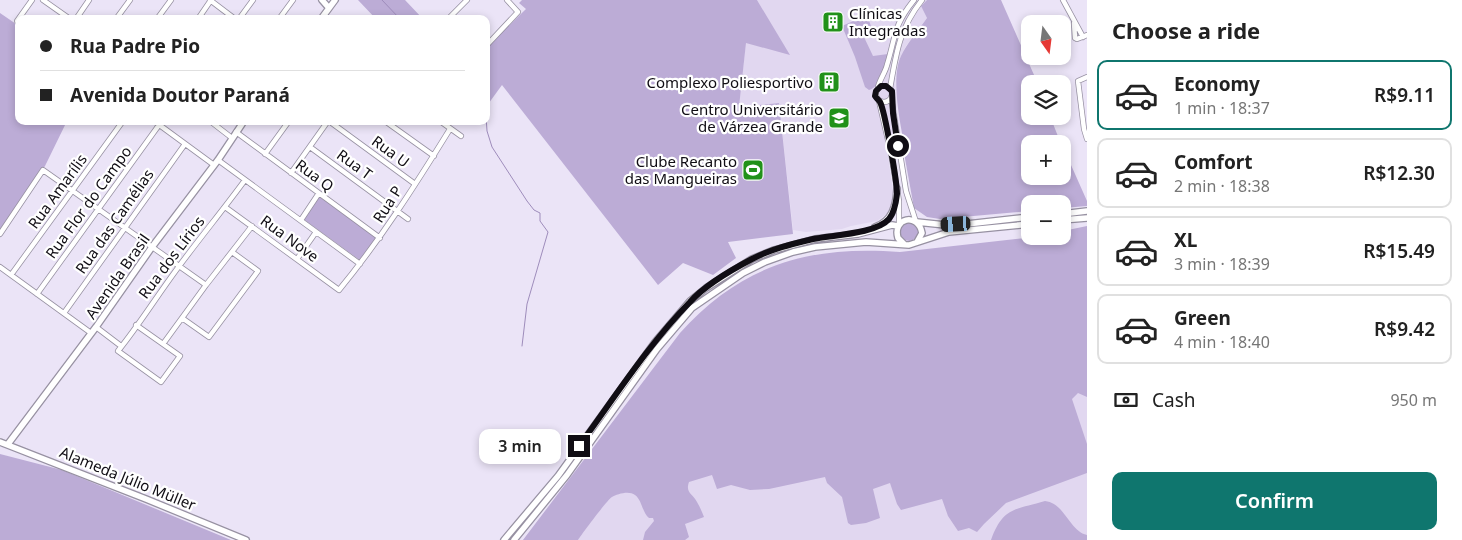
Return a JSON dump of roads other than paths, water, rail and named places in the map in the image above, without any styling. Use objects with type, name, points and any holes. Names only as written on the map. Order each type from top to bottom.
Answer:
[{"type":"main road","points":[[322,0],[329,8]]},
{"type":"main road","points":[[324,15],[334,0]]},
{"type":"main road","name":"Avenida Brasil","points":[[8,444],[96,327],[241,125]]},
{"type":"main road","points":[[842,236],[881,225],[889,219],[894,209],[897,190]]},
{"type":"main road","points":[[1071,213],[1087,211]]},
{"type":"main road","points":[[504,540],[558,476],[655,342],[690,301],[712,284],[752,259],[796,243],[876,231],[892,225],[899,225],[909,220],[945,225],[1021,218]]},
{"type":"main road","points":[[1071,219],[1087,218]]},
{"type":"main road","points":[[916,222],[922,232],[916,243]]},
{"type":"main road","points":[[899,225],[897,230],[898,238],[904,244]]},
{"type":"main road","points":[[514,540],[567,475],[657,349],[692,308],[743,273],[765,262],[793,252],[815,247],[866,242],[909,245],[949,232],[1021,225]]},
{"type":"main road","name":"Alameda Júlio Müller","points":[[0,442],[246,540]]},
{"type":"street","points":[[22,15],[32,0]]},
{"type":"street","points":[[79,15],[90,0]]},
{"type":"street","points":[[119,15],[130,0]]},
{"type":"street","points":[[160,15],[171,0]]},
{"type":"street","points":[[201,15],[211,0],[230,15]]},
{"type":"street","points":[[242,15],[253,0]]},
{"type":"street","points":[[282,15],[293,0]]},
{"type":"street","points":[[452,15],[467,0]]},
{"type":"street","points":[[490,42],[518,12],[507,0]]},
{"type":"street","points":[[899,225],[897,190],[890,147],[880,101],[875,96],[887,66],[896,26],[914,0]]},
{"type":"street","points":[[916,222],[906,190],[890,89],[897,48],[908,21],[922,0]]},
{"type":"street","points":[[1064,0],[1074,22],[1085,36]]},
{"type":"street","points":[[46,1],[65,15]]},
{"type":"street","points":[[1087,77],[1078,81],[1087,139]]},
{"type":"street","points":[[878,87],[883,85],[890,89]]},
{"type":"street","points":[[880,101],[886,102],[892,97]]},
{"type":"street","name":"Rua Amarílis","points":[[11,275],[120,125]]},
{"type":"street","points":[[159,125],[185,144],[245,180],[360,264]]},
{"type":"street","name":"Rua Flor do Campo","points":[[37,294],[159,125]]},
{"type":"street","name":"Rua Q","points":[[217,125],[265,154],[380,238]]},
{"type":"street","points":[[265,154],[286,125]]},
{"type":"street","points":[[292,173],[326,125]]},
{"type":"street","name":"Rua U","points":[[334,125],[415,184]]},
{"type":"street","points":[[391,125],[434,156]]},
{"type":"street","points":[[445,125],[461,136]]},
{"type":"street","name":"Rua P","points":[[339,290],[380,238],[450,129]]},
{"type":"street","name":"Rua das Camélias","points":[[64,314],[185,144]]},
{"type":"street","name":"Rua T","points":[[310,147],[408,219]]},
{"type":"street","points":[[0,234],[43,170],[206,285]]},
{"type":"street","name":"Rua dos Lírios","points":[[120,348],[179,266],[245,180]]},
{"type":"street","points":[[300,220],[320,194]]},
{"type":"street","name":"Rua Nove","points":[[225,207],[339,290]]},
{"type":"street","points":[[163,344],[252,226]]},
{"type":"street","points":[[297,259],[316,232]]},
{"type":"street","points":[[182,318],[209,337],[258,271],[232,252]]},
{"type":"street","points":[[0,267],[91,333]]},
{"type":"street","points":[[96,327],[161,382],[180,356],[136,325]]},
{"type":"waterway","points":[[382,0],[396,15]]},
{"type":"waterway","points":[[487,125],[492,147],[527,201],[534,210],[540,213],[540,221],[548,232],[527,304],[522,346]]},
{"type":"place","name":"Clínicas Integradas","points":[[833,22]]},
{"type":"place","name":"Complexo Poliesportivo","points":[[829,82]]},
{"type":"place","name":"Centro Universitário de Várzea Grande","points":[[839,118]]},
{"type":"place","name":"Clube Recanto das Mangueiras","points":[[753,170]]}]
